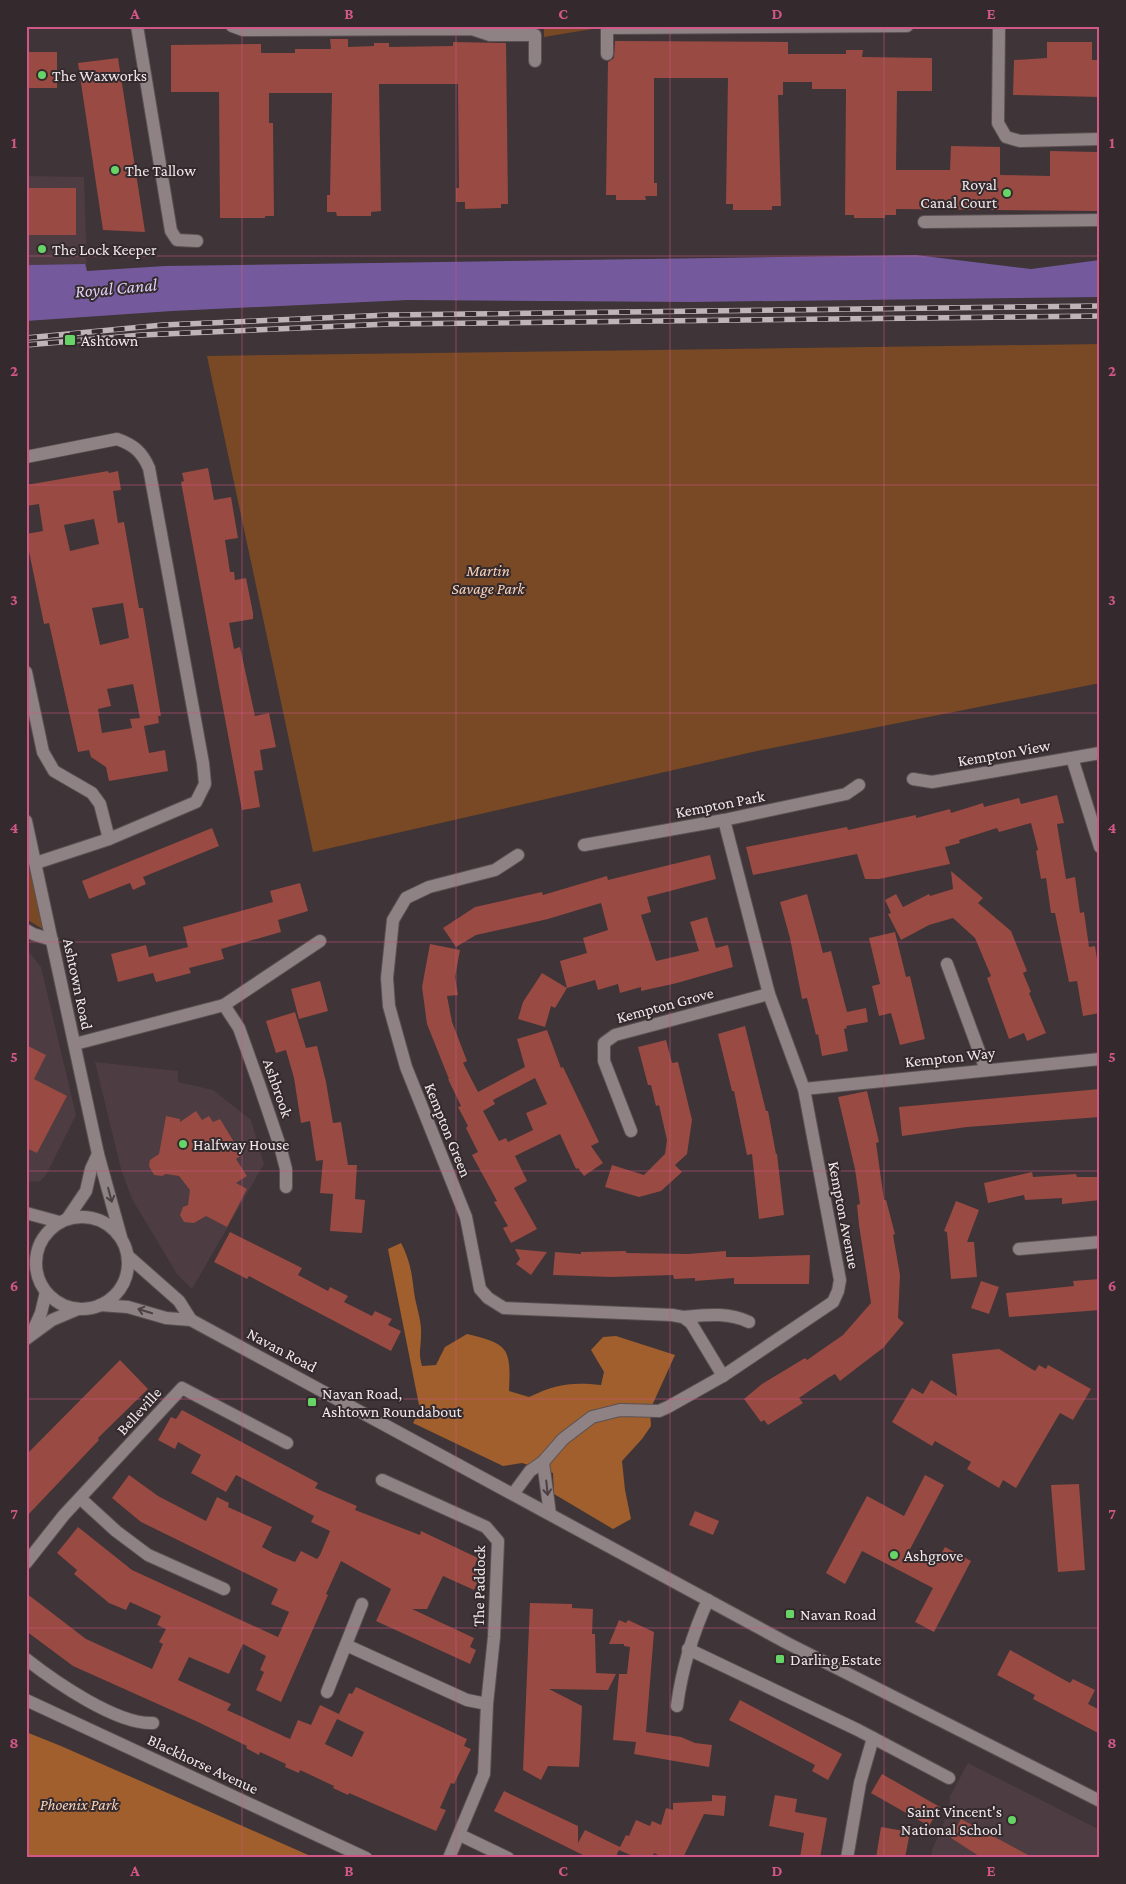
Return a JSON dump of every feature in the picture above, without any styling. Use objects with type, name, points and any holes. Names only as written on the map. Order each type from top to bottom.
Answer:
[{"type":"street","points":[[137,26],[171,232],[177,240],[197,240]]},
{"type":"street","points":[[232,26],[243,30],[472,28],[490,35],[535,35],[534,61]]},
{"type":"street","points":[[606,54],[607,28],[907,26]]},
{"type":"street","points":[[998,26],[998,123],[1006,138],[1020,141],[1100,139]]},
{"type":"street","points":[[924,222],[1100,220]]},
{"type":"street","points":[[26,457],[118,439],[130,443],[143,454],[149,468],[203,763],[205,784],[196,802],[109,839],[36,863]]},
{"type":"street","points":[[26,672],[43,752],[54,771],[92,792],[100,804],[109,839]]},
{"type":"street","name":"Kempton View","points":[[913,779],[932,782],[1100,753]]},
{"type":"street","points":[[1072,758],[1100,847]]},
{"type":"street","name":"Kempton Park","points":[[584,845],[724,820],[846,794],[860,785]]},
{"type":"street","name":"Kempton Avenue","points":[[513,1494],[530,1471],[543,1462],[563,1438],[592,1417],[620,1410],[660,1411],[723,1376],[832,1302],[838,1291],[840,1280],[804,1089],[769,994],[724,820]]},
{"type":"street","name":"Ashtown Road","points":[[26,821],[98,1154],[120,1237]]},
{"type":"street","name":"Kempton Green","points":[[518,855],[495,870],[429,887],[406,898],[394,920],[387,978],[389,1006],[406,1067],[466,1217],[480,1289],[488,1298],[504,1308],[683,1317],[718,1314],[737,1316],[749,1322]]},
{"type":"street","points":[[26,930],[52,940]]},
{"type":"street","points":[[75,1044],[224,1005],[320,941]]},
{"type":"street","points":[[947,964],[986,1070]]},
{"type":"street","name":"Kempton Grove","points":[[631,1131],[604,1061],[604,1043],[616,1035],[769,994]]},
{"type":"street","name":"Ashbrook","points":[[224,1005],[239,1028],[280,1146],[286,1169],[286,1188]]},
{"type":"street","name":"Kempton Way","points":[[804,1089],[1100,1059]]},
{"type":"street","name":"Ashtown Road","points":[[63,1221],[86,1191],[98,1154]]},
{"type":"street","points":[[26,1214],[63,1221]]},
{"type":"street","points":[[29,1336],[78,1309],[100,1305],[115,1295],[124,1282],[128,1270],[128,1256],[120,1237],[110,1226],[101,1221],[81,1216],[63,1221],[45,1234],[37,1251],[36,1272]]},
{"type":"street","points":[[1019,1249],[1100,1242]]},
{"type":"street","name":"Navan Road","points":[[128,1256],[179,1302],[190,1320]]},
{"type":"street","points":[[26,1259],[36,1272],[46,1292],[60,1304],[78,1309]]},
{"type":"street","points":[[29,1336],[41,1313],[46,1292]]},
{"type":"street","name":"Navan Road","points":[[100,1305],[128,1307],[166,1318],[190,1320],[787,1643],[1100,1801]]},
{"type":"street","points":[[683,1317],[691,1323],[723,1376]]},
{"type":"street","name":"Belleville","points":[[26,1563],[64,1515],[81,1499],[182,1388],[287,1443]]},
{"type":"street","points":[[543,1462],[550,1514]]},
{"type":"street","name":"The Paddock","points":[[382,1480],[486,1527],[498,1541],[494,1637],[487,1704],[484,1774],[449,1858]]},
{"type":"street","points":[[81,1499],[116,1531],[148,1555],[224,1588]]},
{"type":"street","points":[[677,1706],[682,1670],[688,1649],[708,1600]]},
{"type":"street","points":[[327,1692],[362,1604]]},
{"type":"street","points":[[346,1645],[467,1700],[487,1704]]},
{"type":"street","points":[[688,1649],[873,1738],[949,1778]]},
{"type":"street","points":[[26,1659],[55,1682],[105,1708],[132,1721],[153,1723]]},
{"type":"street","name":"Blackhorse Avenue","points":[[26,1700],[366,1858]]},
{"type":"street","points":[[847,1858],[860,1783],[873,1738]]},
{"type":"street","points":[[460,1835],[508,1858]]},
{"type":"shaded area","points":[[26,176],[84,177],[87,271],[85,264],[26,265]]},
{"type":"shaded area","points":[[26,948],[41,967],[76,1115],[46,1175],[40,1181],[27,1182]]},
{"type":"shaded area","points":[[95,1062],[178,1071],[178,1082],[213,1090],[251,1120],[264,1164],[192,1289],[177,1274],[132,1199],[121,1169]]},
{"type":"shaded area","name":"Saint Vincent's National School","points":[[968,1763],[1100,1830],[1100,1858],[931,1858],[932,1850],[949,1810],[950,1796]]},
{"type":"green space","points":[[544,26],[597,26],[598,28],[544,37]]},
{"type":"green space","name":"Martin Savage Park","points":[[1100,344],[1100,683],[757,751],[313,852],[207,356]]},
{"type":"green space","points":[[26,855],[46,931],[26,919]]},
{"type":"green space","points":[[401,1243],[410,1267],[420,1319],[422,1366],[436,1365],[445,1347],[467,1334],[492,1341],[504,1350],[508,1357],[509,1391],[529,1397],[564,1385],[601,1385],[604,1372],[591,1350],[603,1337],[616,1336],[675,1355],[650,1410],[651,1426],[622,1461],[631,1519],[613,1529],[554,1494],[553,1473],[522,1463],[503,1466],[413,1423],[420,1410],[388,1249]]},
{"type":"green space","name":"Phoenix Park","points":[[26,1732],[61,1746],[315,1858],[26,1858]]},
{"type":"water","name":"Royal Canal","points":[[916,255],[1031,269],[1100,260],[1100,297],[692,302],[408,300],[172,311],[26,321],[26,265],[85,264],[87,271],[165,266]]},
{"type":"building","points":[[330,39],[348,39],[348,47],[374,46],[374,43],[389,43],[389,47],[453,46],[453,42],[506,43],[508,204],[501,204],[501,208],[465,209],[465,202],[456,202],[456,188],[459,188],[458,84],[379,84],[381,211],[371,212],[371,216],[337,216],[336,212],[327,212],[327,195],[330,195],[332,93],[269,93],[269,123],[273,123],[274,216],[265,216],[265,218],[220,218],[219,92],[171,92],[171,45],[261,44],[261,53],[295,53],[295,49],[331,49]]},
{"type":"building","points":[[615,41],[788,42],[788,54],[846,54],[846,50],[863,50],[862,57],[932,58],[932,91],[897,91],[896,170],[950,170],[951,146],[1000,147],[1000,175],[1050,176],[1050,151],[1097,152],[1097,211],[896,209],[896,215],[885,215],[885,218],[854,218],[854,215],[845,215],[846,89],[812,89],[812,82],[783,82],[783,95],[778,95],[781,206],[772,206],[772,210],[733,210],[733,204],[726,204],[728,78],[654,78],[654,183],[657,183],[657,196],[645,196],[646,200],[616,200],[616,195],[606,195],[608,62],[614,58]]},
{"type":"building","points":[[1047,42],[1092,42],[1092,60],[1100,60],[1100,97],[1013,95],[1014,60],[1047,58]]},
{"type":"building","name":"The Waxworks","points":[[26,52],[57,52],[57,88],[26,88]]},
{"type":"building","name":"The Tallow","points":[[118,58],[145,232],[103,230],[78,63]]},
{"type":"building","points":[[26,188],[76,188],[76,235],[26,235]]},
{"type":"building","points":[[208,468],[214,500],[231,497],[238,538],[225,540],[230,572],[234,572],[235,580],[246,578],[253,613],[253,619],[229,623],[234,649],[240,647],[255,716],[269,713],[276,747],[260,750],[263,770],[254,771],[260,807],[242,810],[181,482],[184,481],[182,473]]},
{"type":"building","points":[[108,471],[109,473],[118,471],[121,490],[113,491],[118,523],[124,522],[139,608],[143,608],[161,716],[158,716],[159,723],[144,726],[149,753],[165,750],[168,771],[109,781],[106,767],[91,757],[89,750],[78,752],[49,623],[44,624],[26,537],[26,534],[43,531],[39,504],[26,506],[26,485]],"holes":[[[94,519],[99,544],[70,551],[64,525]],[[123,603],[129,638],[100,645],[92,608]],[[133,684],[140,718],[130,719],[132,728],[102,733],[98,709],[111,706],[107,689]]]},
{"type":"building","points":[[1057,795],[1064,823],[1057,824],[1066,879],[1075,877],[1080,913],[1084,912],[1089,947],[1095,946],[1100,979],[1100,1013],[1083,1016],[1077,981],[1069,982],[1055,913],[1051,913],[1046,878],[1041,879],[1036,851],[1038,850],[1031,823],[999,832],[997,828],[959,840],[960,843],[945,847],[950,864],[879,879],[865,879],[857,854],[753,875],[746,847],[847,827],[848,830],[916,815],[916,818],[950,809],[951,813],[983,803],[984,807],[1019,798],[1021,804]]},
{"type":"building","points":[[212,828],[219,846],[143,877],[146,884],[133,890],[130,883],[89,899],[82,881]]},
{"type":"building","points":[[710,855],[716,879],[647,897],[651,912],[641,915],[656,961],[699,951],[690,922],[707,917],[716,948],[728,945],[733,967],[677,983],[641,991],[641,987],[620,993],[618,984],[598,990],[595,980],[567,988],[560,961],[587,953],[583,938],[608,930],[601,903],[548,919],[476,935],[456,947],[443,928],[475,907],[542,892],[543,895],[607,876],[608,880]]},
{"type":"building","points":[[951,871],[983,898],[978,903],[1011,931],[1027,971],[1023,973],[1031,992],[1029,993],[1046,1033],[1027,1041],[1024,1033],[1009,1039],[987,978],[991,976],[975,938],[953,918],[929,925],[901,940],[888,914],[891,913],[885,900],[896,894],[903,907],[929,894],[930,896],[953,889]]},
{"type":"building","points":[[300,883],[308,911],[278,920],[281,932],[221,949],[224,959],[189,968],[191,973],[156,982],[153,973],[118,982],[111,954],[146,945],[149,957],[188,947],[183,927],[273,902],[270,891]]},
{"type":"building","points":[[807,894],[823,953],[831,951],[847,1012],[866,1008],[868,1022],[846,1026],[847,1028],[844,1029],[848,1051],[822,1056],[818,1034],[816,1035],[807,998],[802,999],[790,938],[780,902]]},
{"type":"building","points":[[895,932],[906,977],[910,976],[925,1039],[900,1045],[891,1013],[879,1016],[872,986],[880,984],[869,938]]},
{"type":"building","points":[[430,944],[460,950],[455,977],[458,995],[447,996],[452,1022],[467,1061],[463,1063],[478,1092],[525,1067],[517,1039],[547,1030],[561,1068],[563,1067],[599,1142],[591,1146],[603,1163],[584,1176],[578,1168],[576,1169],[560,1134],[515,1156],[527,1181],[514,1188],[537,1229],[511,1243],[503,1228],[508,1226],[494,1202],[497,1201],[472,1155],[478,1152],[466,1128],[468,1126],[458,1107],[461,1106],[448,1079],[427,1024],[422,987]],"holes":[[[535,1078],[547,1104],[526,1113],[533,1130],[508,1142],[506,1138],[499,1141],[483,1111],[495,1104],[493,1100]]]},
{"type":"building","points":[[542,973],[567,988],[555,1008],[551,1006],[545,1027],[518,1019],[523,1002]]},
{"type":"building","points":[[320,981],[328,1011],[299,1019],[291,989]]},
{"type":"building","points":[[295,1012],[306,1048],[317,1046],[333,1123],[341,1122],[348,1165],[357,1165],[355,1199],[365,1200],[362,1233],[330,1231],[333,1194],[320,1193],[323,1160],[316,1161],[310,1121],[301,1123],[294,1078],[286,1050],[276,1053],[266,1021]]},
{"type":"building","points":[[745,1026],[766,1111],[768,1111],[777,1154],[784,1215],[759,1219],[752,1154],[747,1155],[734,1091],[732,1091],[718,1034]]},
{"type":"building","points":[[666,1040],[672,1063],[678,1062],[692,1120],[687,1154],[675,1165],[682,1172],[661,1191],[639,1197],[605,1187],[612,1165],[644,1175],[665,1154],[667,1140],[659,1105],[656,1106],[651,1085],[648,1085],[638,1047]]},
{"type":"building","points":[[26,1045],[46,1055],[34,1079],[67,1096],[37,1153],[26,1148]]},
{"type":"building","points":[[1100,1089],[1100,1117],[967,1127],[902,1136],[899,1107]]},
{"type":"building","points":[[867,1091],[879,1142],[876,1143],[884,1200],[886,1200],[895,1234],[893,1235],[900,1275],[898,1318],[904,1323],[883,1348],[840,1381],[835,1374],[828,1378],[799,1398],[803,1403],[768,1425],[764,1420],[761,1422],[744,1399],[762,1384],[805,1358],[807,1360],[843,1335],[871,1303],[859,1225],[857,1205],[860,1204],[855,1169],[838,1097]]},
{"type":"building","name":"Halfway House","points":[[196,1111],[202,1120],[209,1116],[213,1122],[220,1119],[242,1155],[236,1159],[247,1176],[236,1183],[247,1189],[227,1227],[206,1216],[194,1223],[184,1222],[180,1215],[183,1207],[188,1205],[190,1190],[179,1176],[154,1175],[149,1166],[150,1160],[159,1154],[166,1116],[180,1119],[180,1122]]},
{"type":"building","points":[[1032,1172],[1033,1177],[1076,1174],[1077,1177],[1100,1177],[1100,1200],[1062,1204],[1062,1198],[1025,1200],[1024,1195],[988,1203],[984,1183]]},
{"type":"building","points":[[956,1201],[979,1210],[967,1242],[974,1242],[977,1277],[951,1279],[947,1232],[944,1231]]},
{"type":"building","points":[[230,1232],[302,1268],[298,1275],[328,1291],[330,1287],[348,1296],[344,1302],[372,1316],[375,1311],[392,1319],[388,1325],[401,1331],[391,1351],[249,1276],[247,1279],[214,1262]]},
{"type":"building","points":[[515,1249],[547,1252],[531,1275],[516,1264],[520,1259]]},
{"type":"building","points":[[626,1251],[626,1253],[688,1254],[726,1251],[726,1257],[810,1255],[809,1284],[734,1284],[734,1278],[695,1281],[695,1278],[674,1279],[673,1275],[611,1277],[553,1275],[555,1252],[581,1254],[581,1252]]},
{"type":"building","points":[[1100,1279],[1100,1310],[1009,1317],[1006,1293],[1074,1286],[1073,1281]]},
{"type":"building","points":[[981,1281],[999,1287],[989,1314],[971,1308]]},
{"type":"building","points":[[999,1349],[1035,1371],[1039,1365],[1046,1369],[1048,1365],[1091,1389],[1073,1420],[1060,1413],[1016,1488],[1003,1480],[999,1488],[967,1469],[971,1462],[935,1441],[932,1446],[892,1422],[912,1388],[923,1394],[931,1380],[957,1396],[952,1354]]},
{"type":"building","points":[[120,1360],[148,1389],[98,1438],[99,1440],[26,1517],[26,1455]]},
{"type":"building","points":[[182,1410],[318,1483],[315,1488],[357,1506],[355,1510],[420,1535],[421,1531],[478,1558],[472,1572],[480,1576],[474,1590],[443,1576],[427,1609],[412,1609],[474,1638],[470,1647],[476,1650],[470,1664],[376,1621],[391,1589],[341,1561],[281,1702],[256,1690],[264,1672],[260,1670],[266,1656],[243,1644],[229,1674],[189,1657],[178,1680],[231,1704],[227,1710],[290,1739],[298,1720],[311,1725],[320,1705],[339,1714],[349,1693],[352,1694],[356,1687],[467,1739],[464,1746],[471,1749],[454,1784],[451,1783],[440,1808],[446,1810],[436,1831],[349,1793],[348,1795],[333,1788],[334,1786],[300,1770],[299,1773],[285,1767],[286,1764],[260,1752],[259,1755],[246,1748],[247,1746],[198,1722],[73,1666],[26,1631],[26,1593],[86,1639],[152,1669],[163,1644],[159,1642],[166,1629],[157,1625],[161,1616],[130,1602],[126,1610],[109,1603],[74,1574],[77,1570],[57,1553],[78,1527],[132,1570],[278,1637],[289,1612],[271,1604],[278,1589],[141,1522],[112,1498],[129,1475],[158,1496],[206,1521],[217,1497],[229,1503],[228,1507],[272,1527],[262,1547],[295,1562],[301,1551],[317,1559],[330,1531],[311,1522],[314,1516],[236,1475],[226,1492],[191,1473],[201,1455],[178,1442],[175,1449],[158,1440],[171,1417],[176,1419]],"holes":[[[337,1719],[364,1732],[352,1757],[325,1744]]]},
{"type":"building","name":"Ashgrove","points":[[925,1475],[944,1485],[909,1551],[935,1565],[945,1547],[971,1561],[934,1632],[915,1622],[933,1588],[862,1551],[845,1584],[826,1573],[867,1496],[904,1516]]},
{"type":"building","points":[[1079,1484],[1085,1570],[1058,1572],[1051,1485]]},
{"type":"building","points":[[695,1511],[719,1521],[713,1535],[689,1525]]},
{"type":"building","points":[[530,1603],[572,1604],[572,1608],[593,1609],[592,1634],[595,1634],[596,1673],[616,1674],[608,1690],[549,1689],[582,1706],[579,1767],[548,1766],[541,1780],[523,1770]]},
{"type":"building","points":[[619,1620],[626,1623],[628,1620],[654,1632],[646,1732],[681,1737],[695,1743],[712,1745],[709,1767],[634,1754],[636,1742],[613,1740],[619,1674],[627,1674],[630,1647],[624,1646],[624,1644],[609,1644]]},
{"type":"building","points":[[1010,1650],[1070,1683],[1073,1679],[1095,1690],[1088,1704],[1100,1710],[1100,1734],[1033,1699],[1035,1695],[997,1675]]},
{"type":"building","points":[[740,1700],[842,1754],[828,1780],[812,1771],[815,1765],[729,1720]]},
{"type":"building","points":[[882,1774],[940,1807],[929,1826],[871,1793]]},
{"type":"building","points":[[504,1791],[578,1826],[578,1843],[585,1830],[620,1847],[626,1835],[629,1836],[636,1820],[650,1826],[652,1821],[661,1825],[666,1808],[673,1810],[673,1803],[712,1801],[712,1795],[726,1796],[724,1816],[704,1814],[683,1858],[664,1858],[654,1853],[652,1858],[637,1858],[619,1850],[615,1858],[589,1858],[494,1811]]},
{"type":"building","points":[[775,1795],[797,1799],[795,1812],[827,1818],[820,1858],[800,1858],[804,1833],[769,1826]]},
{"type":"building","points":[[961,1819],[1034,1858],[982,1858],[951,1838]]},
{"type":"building","points":[[881,1827],[910,1832],[905,1858],[876,1858]]},
{"type":"railway","points":[[26,338],[163,325],[389,315],[1100,306]]},
{"type":"railway","points":[[26,345],[142,335],[389,324],[1100,316]]},
{"type":"place","name":"The Waxworks","points":[[42,75]]},
{"type":"place","name":"The Tallow","points":[[115,170]]},
{"type":"place","name":"Royal Canal Court","points":[[1007,193]]},
{"type":"place","name":"The Lock Keeper","points":[[42,249]]},
{"type":"place","name":"Ashtown","points":[[70,340]]},
{"type":"place","name":"Halfway House","points":[[183,1144]]},
{"type":"place","name":"Navan Road, Ashtown Roundabout","points":[[312,1402]]},
{"type":"place","name":"Ashgrove","points":[[894,1555]]},
{"type":"place","name":"Navan Road","points":[[790,1614]]},
{"type":"place","name":"Darling Estate","points":[[780,1659]]},
{"type":"place","name":"Saint Vincent's National School","points":[[1012,1820]]}]
